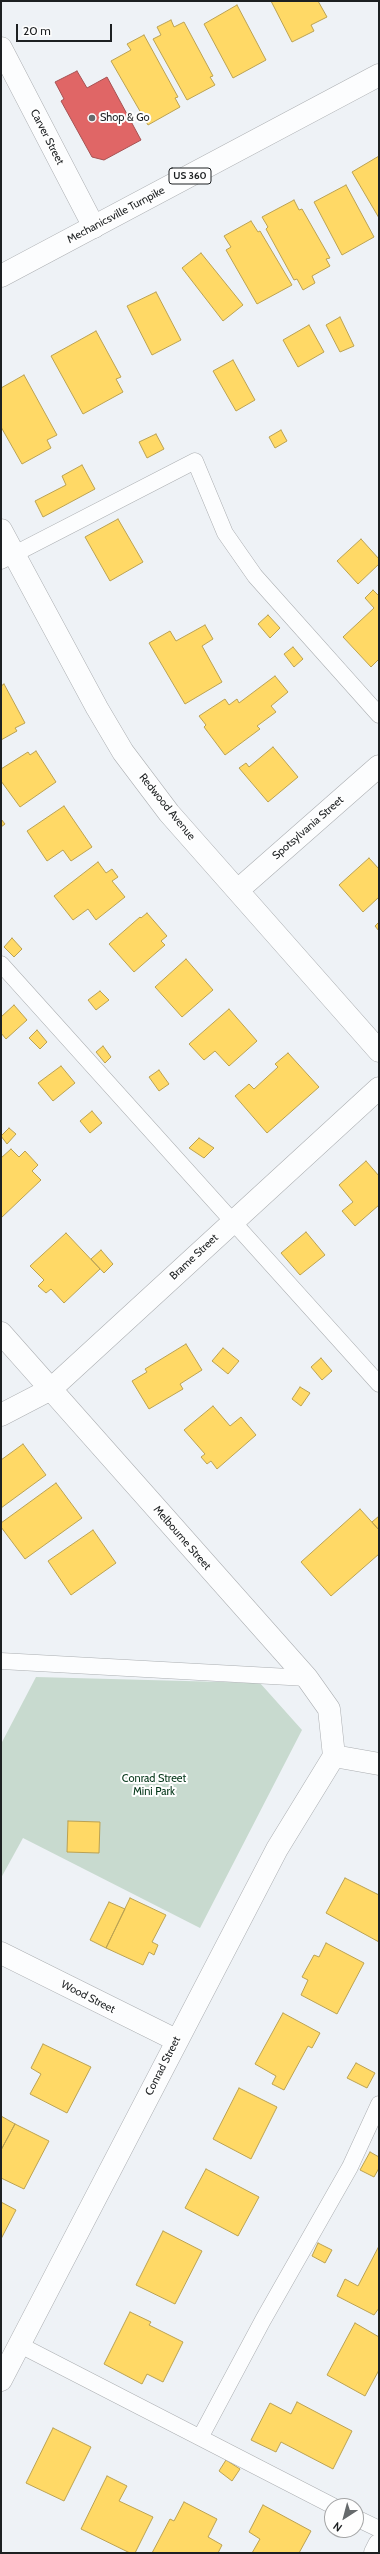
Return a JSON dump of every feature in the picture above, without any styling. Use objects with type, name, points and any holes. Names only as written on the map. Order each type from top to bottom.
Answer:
[{"type":"street","name":"Carver Street","points":[[1,48],[94,227]]},
{"type":"street","name":"Mechanicsville Turnpike","points":[[1,276],[379,75]]},
{"type":"street","name":"Redwood Avenue","points":[[1,530],[8,558],[123,752],[169,813],[379,1051]]},
{"type":"street","name":"Spotsylvania Street","points":[[238,890],[379,766]]},
{"type":"street","name":"Brame Street","points":[[1,1415],[51,1389],[231,1222],[379,1088]]},
{"type":"street","name":"Melbourne Street","points":[[1,1333],[306,1678],[329,1709],[334,1756]]},
{"type":"street","points":[[334,1756],[379,1764]]},
{"type":"street","name":"Conrad Street","points":[[1,2380],[176,2040],[277,1849],[334,1756]]},
{"type":"street","name":"Wood Street","points":[[1,1953],[176,2040]]},
{"type":"street","points":[[375,2553],[379,2545]]},
{"type":"lane","points":[[8,558],[195,461],[225,534],[255,576],[379,715]]},
{"type":"lane","points":[[1,964],[231,1222],[379,1384]]},
{"type":"lane","points":[[1,1661],[306,1678]]},
{"type":"lane","points":[[201,2436],[263,2320],[350,2167],[379,2104]]},
{"type":"lane","points":[[20,2344],[201,2436],[324,2501]]},
{"type":"lane","points":[[364,2522],[379,2529]]},
{"type":"green space","name":"Conrad Street Mini Park","points":[[36,1677],[260,1683],[302,1730],[200,1928],[23,1838],[1,1878],[1,1744]]},
{"type":"building: Homes","points":[[271,1],[318,1],[327,17],[311,25],[314,31],[292,42]]},
{"type":"building: Homes","points":[[237,5],[266,60],[233,78],[204,24]]},
{"type":"building: Homes","points":[[171,20],[174,27],[184,22],[213,76],[210,77],[215,85],[187,100],[153,39],[161,35],[157,27]]},
{"type":"building: Homes","points":[[144,35],[178,97],[175,98],[180,107],[148,125],[111,61],[131,50],[127,44]]},
{"type":"building: Homes","points":[[379,156],[379,218],[352,172]]},
{"type":"building: Homes","points":[[346,185],[374,237],[342,255],[314,202]]},
{"type":"building: Homes","points":[[294,200],[299,210],[302,209],[330,258],[326,259],[330,266],[312,276],[315,283],[303,290],[297,279],[294,280],[266,229],[268,227],[262,217]]},
{"type":"building: Homes","points":[[251,221],[258,232],[260,231],[292,285],[257,304],[226,250],[231,247],[224,236]]},
{"type":"building: Homes","points":[[201,253],[243,305],[223,321],[182,268]]},
{"type":"building: Homes","points":[[156,292],[181,340],[152,355],[127,306]]},
{"type":"building: Homes","points":[[340,317],[354,346],[340,352],[326,325]]},
{"type":"building: Homes","points":[[309,325],[324,352],[298,367],[283,340]]},
{"type":"building: Homes","points":[[96,331],[121,377],[116,379],[123,392],[83,414],[51,356]]},
{"type":"building: Homes","points":[[233,360],[255,400],[236,411],[213,371]]},
{"type":"building: Homes","points":[[24,375],[57,435],[47,440],[51,448],[22,464],[1,427],[1,388]]},
{"type":"building: Homes","points":[[281,430],[287,441],[275,448],[269,437]]},
{"type":"building: Homes","points":[[156,434],[164,449],[147,458],[139,442]]},
{"type":"building: Homes","points":[[82,465],[95,489],[43,517],[35,501],[66,485],[62,476]]},
{"type":"building: Homes","points":[[118,519],[143,562],[110,581],[85,537]]},
{"type":"building: Homes","points":[[361,539],[379,559],[379,564],[358,584],[337,561]]},
{"type":"building: Homes","points":[[373,590],[379,596],[379,659],[371,667],[343,637],[374,608],[365,598]]},
{"type":"building: Homes","points":[[268,615],[280,628],[270,638],[258,624]]},
{"type":"building: Homes","points":[[205,625],[213,639],[202,646],[222,682],[185,704],[149,643],[170,631],[176,641]]},
{"type":"building: Homes","points":[[293,647],[303,659],[294,667],[284,654]]},
{"type":"building: Homes","points":[[275,676],[288,692],[271,706],[276,712],[257,726],[260,729],[225,755],[204,727],[206,725],[199,716],[225,699],[229,705],[237,699],[239,703]]},
{"type":"building: Homes","points":[[4,684],[25,723],[15,728],[17,731],[1,740],[1,686]]},
{"type":"building: Homes","points":[[273,747],[298,777],[268,802],[239,768],[246,763],[249,767]]},
{"type":"building: Homes","points":[[36,751],[56,782],[20,807],[1,781],[1,769],[28,752],[30,755]]},
{"type":"building: Homes","points":[[64,806],[92,847],[71,861],[63,850],[47,861],[27,831]]},
{"type":"building: Homes","points":[[1,819],[5,824],[1,827]]},
{"type":"building: Homes","points":[[369,858],[379,869],[379,897],[363,912],[339,885]]},
{"type":"building: Homes","points":[[98,862],[106,873],[112,869],[118,877],[112,881],[125,897],[96,920],[88,909],[73,920],[54,896]]},
{"type":"building: Homes","points":[[147,913],[167,936],[161,941],[165,945],[134,972],[109,944],[140,917],[141,918]]},
{"type":"building: Homes","points":[[379,922],[379,931],[375,926]]},
{"type":"building: Homes","points":[[12,938],[22,949],[14,957],[4,947]]},
{"type":"building: Homes","points":[[186,959],[213,990],[182,1017],[155,987]]},
{"type":"building: Homes","points":[[100,991],[109,1000],[96,1010],[88,1000]]},
{"type":"building: Homes","points":[[14,1005],[27,1020],[6,1039],[1,1033],[1,1017]]},
{"type":"building: Homes","points":[[229,1009],[257,1041],[229,1066],[215,1051],[204,1060],[189,1044]]},
{"type":"building: Homes","points":[[37,1030],[47,1042],[40,1049],[29,1038]]},
{"type":"building: Homes","points":[[103,1046],[111,1057],[105,1063],[96,1052]]},
{"type":"building: Homes","points":[[288,1053],[319,1087],[267,1133],[235,1096],[249,1084],[254,1089],[278,1067],[275,1064]]},
{"type":"building: Homes","points":[[61,1066],[75,1083],[53,1101],[38,1083]]},
{"type":"building: Homes","points":[[159,1070],[169,1084],[159,1091],[149,1077]]},
{"type":"building: Homes","points":[[92,1111],[102,1123],[90,1133],[80,1121]]},
{"type":"building: Homes","points":[[9,1128],[16,1134],[7,1144],[1,1136]]},
{"type":"building: Homes","points":[[199,1138],[214,1148],[204,1158],[189,1148]]},
{"type":"building: Homes","points":[[11,1149],[19,1157],[25,1151],[38,1165],[32,1171],[41,1180],[1,1218],[1,1158]]},
{"type":"building: Homes","points":[[366,1161],[379,1176],[379,1205],[355,1226],[342,1211],[353,1202],[339,1185]]},
{"type":"building: Homes","points":[[306,1232],[325,1255],[300,1275],[281,1253]]},
{"type":"building: Homes","points":[[66,1233],[100,1269],[64,1303],[51,1289],[46,1293],[38,1286],[44,1280],[30,1266]]},
{"type":"building: Homes","points":[[101,1250],[113,1264],[104,1273],[91,1259]]},
{"type":"building: Homes","points":[[186,1344],[202,1370],[180,1384],[183,1389],[149,1409],[132,1381],[147,1372],[145,1369]]},
{"type":"building: Homes","points":[[223,1348],[239,1361],[228,1374],[212,1361]]},
{"type":"building: Homes","points":[[321,1358],[332,1371],[322,1380],[311,1367]]},
{"type":"building: Homes","points":[[300,1387],[310,1393],[301,1406],[292,1399]]},
{"type":"building: Homes","points":[[213,1406],[230,1426],[241,1417],[256,1435],[217,1469],[211,1461],[207,1464],[201,1457],[205,1454],[184,1430]]},
{"type":"building: Homes","points":[[23,1444],[46,1475],[1,1508],[1,1460]]},
{"type":"building: Homes","points":[[56,1483],[82,1518],[25,1559],[1,1527],[1,1523]]},
{"type":"building: Homes","points":[[360,1509],[379,1530],[379,1554],[331,1596],[301,1562]]},
{"type":"building: Homes","points":[[379,1516],[379,1529],[378,1529],[372,1522]]},
{"type":"building: Homes","points":[[93,1530],[116,1563],[71,1595],[48,1561]]},
{"type":"building: Homes","points":[[68,1821],[100,1822],[99,1853],[67,1852]]},
{"type":"building: Homes","points":[[345,1878],[379,1895],[379,1942],[326,1913]]},
{"type":"building: Homes","points":[[130,1898],[166,1915],[152,1942],[158,1945],[154,1955],[149,1952],[143,1965],[106,1948]]},
{"type":"building: Homes","points":[[109,1902],[125,1909],[106,1948],[90,1940]]},
{"type":"building: Homes","points":[[326,1943],[364,1963],[337,2014],[301,1995],[308,1980],[302,1977],[314,1955],[319,1957]]},
{"type":"building: Homes","points":[[283,2013],[320,2033],[312,2048],[308,2046],[284,2090],[272,2084],[276,2076],[255,2064]]},
{"type":"building: Homes","points":[[43,2044],[91,2067],[67,2113],[30,2094],[41,2074],[31,2068]]},
{"type":"building: Homes","points":[[356,2063],[375,2073],[367,2088],[347,2078]]},
{"type":"building: Homes","points":[[239,2088],[277,2107],[251,2159],[213,2139]]},
{"type":"building: Homes","points":[[1,2116],[15,2124],[1,2150]]},
{"type":"building: Homes","points":[[15,2124],[49,2141],[24,2189],[1,2178],[1,2150]]},
{"type":"building: Homes","points":[[370,2152],[379,2157],[379,2168],[374,2177],[360,2170]]},
{"type":"building: Homes","points":[[206,2169],[259,2197],[238,2236],[185,2208]]},
{"type":"building: Homes","points":[[1,2202],[16,2210],[1,2239]]},
{"type":"building: Homes","points":[[163,2231],[202,2251],[175,2304],[136,2285]]},
{"type":"building: Homes","points":[[318,2243],[332,2250],[325,2263],[312,2256]]},
{"type":"building: Homes","points":[[379,2246],[379,2308],[374,2315],[337,2296],[345,2279],[358,2286]]},
{"type":"building: Homes","points":[[130,2312],[151,2322],[149,2325],[183,2342],[163,2382],[147,2374],[142,2384],[104,2364]]},
{"type":"building: Homes","points":[[355,2323],[379,2337],[379,2370],[365,2396],[327,2375]]},
{"type":"building: Homes","points":[[297,2402],[352,2431],[333,2469],[281,2442],[276,2452],[251,2440],[270,2403],[291,2414]]},
{"type":"building: Homes","points":[[53,2428],[91,2447],[64,2501],[26,2483]]},
{"type":"building: Homes","points":[[226,2460],[240,2469],[232,2481],[219,2471]]},
{"type":"building: Homes","points":[[107,2476],[127,2486],[119,2501],[153,2517],[135,2553],[130,2553],[81,2529]]},
{"type":"building: Homes","points":[[184,2502],[217,2519],[208,2537],[222,2545],[218,2553],[152,2553],[170,2519],[174,2521]]},
{"type":"building: Homes","points":[[263,2505],[311,2531],[299,2553],[252,2553],[260,2539],[249,2532]]},
{"type":"building: Shops","points":[[77,71],[87,88],[107,77],[141,140],[104,160],[92,157],[61,101],[64,99],[55,82]]},
{"type":"place","name":"Shop & Go","points":[[92,118]]}]
